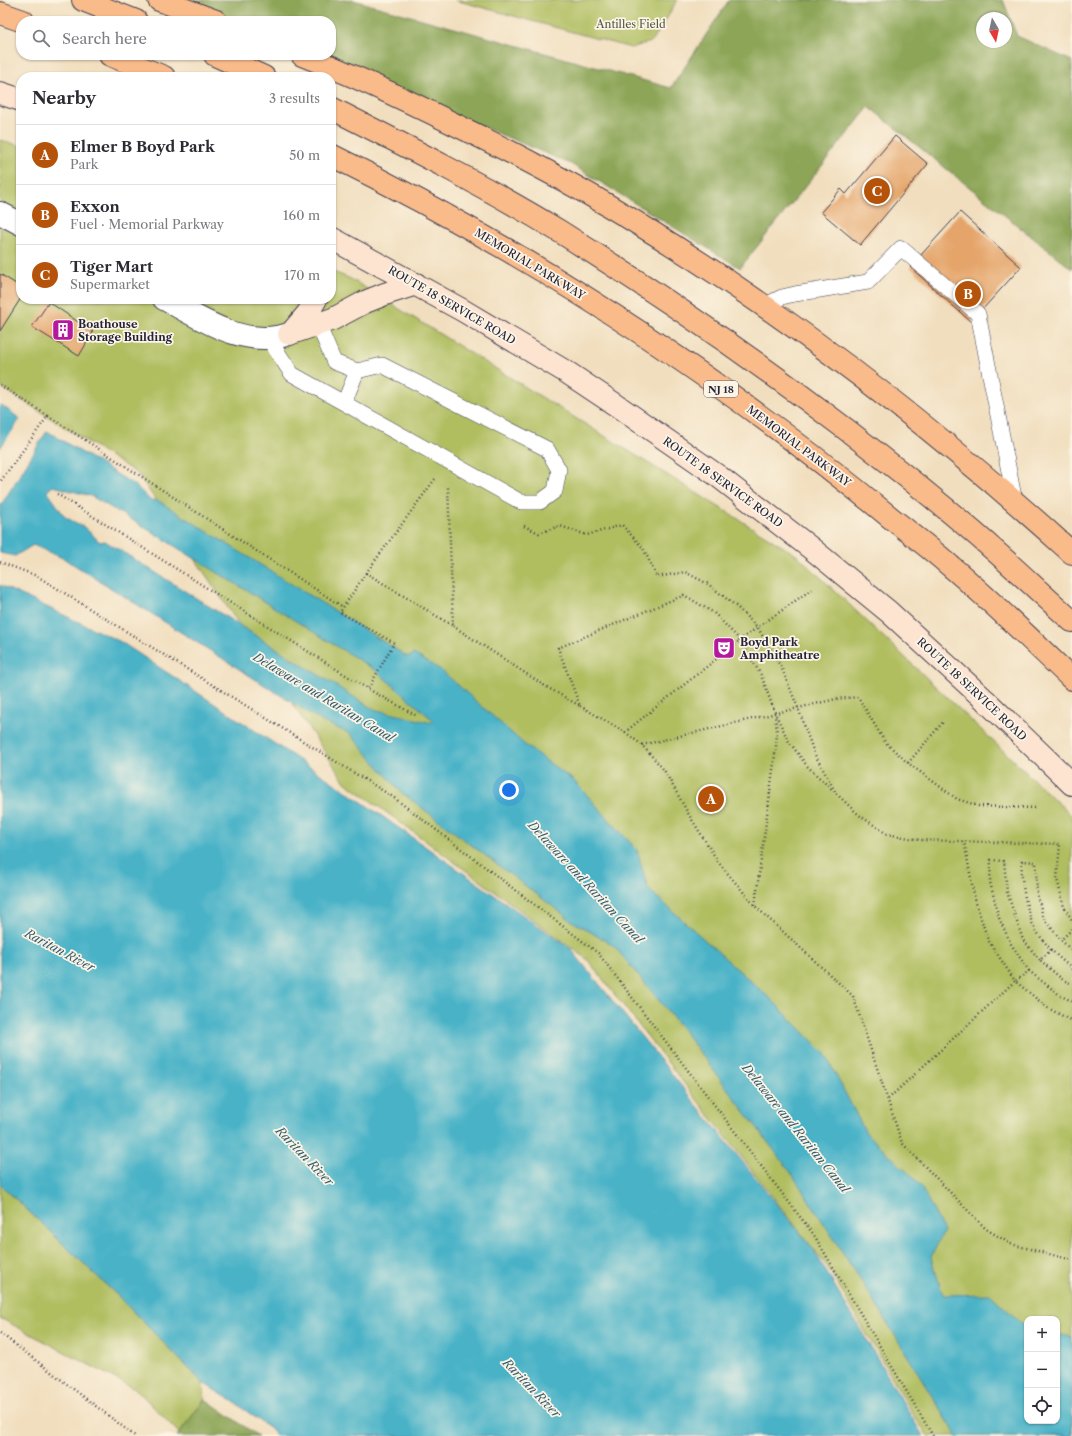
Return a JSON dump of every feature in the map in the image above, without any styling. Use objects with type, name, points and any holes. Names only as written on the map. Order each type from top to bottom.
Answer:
[{"type":"highway","points":[[83,0],[123,16]]},
{"type":"highway","points":[[159,0],[202,16]]},
{"type":"highway","points":[[0,13],[16,19]]},
{"type":"highway","points":[[122,60],[152,72]]},
{"type":"highway","points":[[226,60],[253,72]]},
{"type":"highway","points":[[313,60],[410,102],[552,173],[649,230],[798,328],[932,432],[1015,502],[1072,553]]},
{"type":"highway","points":[[336,111],[420,153],[514,205],[602,259],[701,324],[800,394],[891,465],[994,550],[1072,621]]},
{"type":"highway","name":"MEMORIAL PARKWAY","points":[[336,158],[412,196],[529,262],[609,312],[701,374],[814,456],[947,563],[1072,679]]},
{"type":"main road","points":[[0,93],[16,98]]},
{"type":"main road","name":"ROUTE 18 SERVICE ROAD","points":[[336,241],[416,284],[574,377],[706,468],[761,509],[889,612],[985,700],[1072,784]]},
{"type":"main road","points":[[289,334],[333,319],[385,294],[416,284]]},
{"type":"main road","points":[[289,334],[308,313],[313,304]]},
{"type":"street","points":[[0,213],[16,221]]},
{"type":"street","points":[[173,304],[231,333],[256,339],[278,338],[289,334]]},
{"type":"lane","points":[[764,306],[782,297],[868,282],[901,248],[978,314],[1015,502]]},
{"type":"lane","points":[[268,338],[292,374],[521,502],[540,502],[555,491],[559,470],[547,449],[382,365],[357,371],[334,362],[318,324]]},
{"type":"lane","points":[[344,403],[357,371]]},
{"type":"path","points":[[0,385],[343,607]]},
{"type":"path","points":[[0,482],[48,416]]},
{"type":"path","points":[[368,689],[394,643],[340,612],[366,573],[436,478]]},
{"type":"path","points":[[448,484],[453,626]]},
{"type":"path","points":[[57,494],[368,689],[417,716]]},
{"type":"path","points":[[633,536],[643,548],[657,577],[685,572],[708,584],[737,607],[758,628],[782,669],[814,752],[837,795]]},
{"type":"path","points":[[0,562],[37,576],[393,797],[598,953],[814,1235],[933,1436]]},
{"type":"path","points":[[366,573],[453,626],[544,686],[625,732],[642,745],[664,770],[689,815],[719,863],[755,906],[853,996],[902,1143],[986,1229],[1011,1244],[1072,1260]]},
{"type":"path","points":[[625,732],[740,640],[812,589]]},
{"type":"path","points":[[580,706],[558,648],[684,595],[714,613],[740,640],[760,675],[775,713],[788,740],[807,766],[859,815],[887,834],[920,840],[1060,844],[1057,879],[1064,907],[1072,920]]},
{"type":"path","points":[[642,745],[836,699],[858,697],[885,742],[908,763],[957,799],[979,806],[1035,808]]},
{"type":"path","points":[[755,906],[776,747],[777,731],[775,713]]},
{"type":"path","points":[[908,763],[944,721]]},
{"type":"path","points":[[964,841],[975,900],[988,940],[1015,981],[1048,1008],[1072,1021]]},
{"type":"path","points":[[1072,984],[1063,980],[1040,960],[1023,940],[1007,892],[1004,860],[991,860],[990,882],[999,918],[1011,944],[1029,971],[1061,996],[1072,1001]]},
{"type":"path","points":[[1072,952],[1044,919],[1037,895],[1036,862],[1022,860],[1021,870],[1027,904],[1033,925],[1051,950],[1072,969]]},
{"type":"path","points":[[1061,940],[1072,929]]},
{"type":"path","points":[[1040,960],[1051,950]]},
{"type":"path","points":[[888,1099],[1015,981],[1029,971]]},
{"type":"path","points":[[0,1333],[135,1436]]},
{"type":"green space","points":[[181,0],[353,0],[671,88],[729,0],[1003,0],[1008,12],[976,12],[976,48],[1012,48],[1012,23],[1017,36],[1072,61],[1072,269],[869,107],[740,268],[571,164],[324,60],[336,60],[336,16],[219,16]]},
{"type":"green space","name":"Antilles Field","points":[[455,0],[677,0],[662,27],[651,42],[631,48]]},
{"type":"green space","points":[[0,140],[16,145],[16,304],[336,304],[336,273],[351,279],[798,556],[1072,816],[1072,1436],[928,1436],[916,1419],[829,1269],[587,959],[345,782],[138,474],[0,386]]},
{"type":"green space","points":[[0,1184],[117,1295],[203,1383],[205,1399],[179,1433],[137,1390],[0,1318]]},
{"type":"green space","points":[[205,1399],[258,1436],[177,1436]]},
{"type":"water","points":[[0,404],[20,419],[0,448]]},
{"type":"water","name":"Delaware and Raritan Canal","points":[[47,431],[136,486],[151,501],[157,500],[408,657],[414,654],[441,670],[525,745],[574,781],[637,850],[648,889],[774,1002],[825,1054],[866,1133],[919,1183],[944,1231],[931,1257],[943,1295],[990,1294],[1021,1323],[1024,1324],[1024,1424],[1060,1424],[1060,1335],[1072,1337],[1072,1435],[957,1436],[872,1298],[792,1174],[680,1026],[614,946],[572,921],[401,792],[349,733],[323,722],[65,559],[33,545],[15,556],[0,553],[0,507]],"holes":[[[53,486],[91,496],[139,524],[375,670],[433,720],[432,723],[373,709],[105,541],[100,542],[84,527],[65,517],[47,491]]]},
{"type":"water","name":"Raritan River","points":[[0,585],[121,642],[349,793],[570,948],[813,1249],[923,1436],[276,1436],[274,1431],[234,1402],[203,1383],[117,1295],[0,1184]]},
{"type":"building","points":[[895,136],[928,164],[860,245],[821,212],[841,189],[846,194]]},
{"type":"building","points":[[960,212],[1021,267],[971,322],[910,267]]},
{"type":"building","points":[[0,274],[16,284],[17,304],[0,331]]},
{"type":"building","name":"Boathouse Storage Building","points":[[48,304],[52,304],[93,332],[79,356],[32,327]]},
{"type":"place","name":"Tiger Mart","points":[[877,191]]},
{"type":"place","name":"Exxon","points":[[968,294]]},
{"type":"place","name":"Boathouse Storage Building","points":[[63,330]]},
{"type":"place","name":"Boyd Park Amphitheatre","points":[[724,648]]},
{"type":"place","name":"Elmer B Boyd Park","points":[[711,799]]}]
